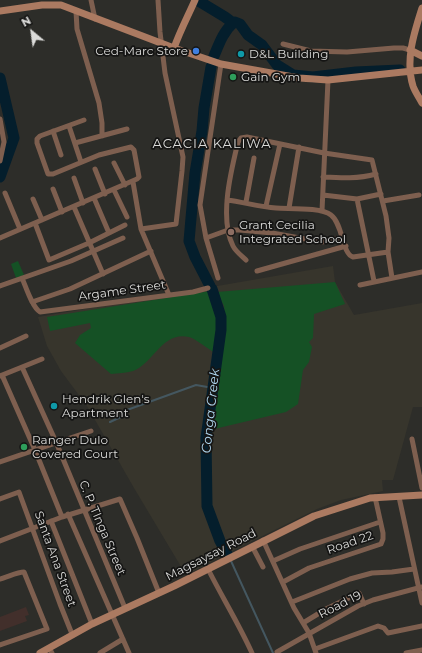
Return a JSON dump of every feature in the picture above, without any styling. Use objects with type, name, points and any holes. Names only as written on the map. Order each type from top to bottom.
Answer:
[{"type":"main road","points":[[174,48],[182,27],[194,4]]},
{"type":"main road","points":[[0,11],[42,5],[60,6],[221,64],[299,78],[328,80],[393,73],[411,68],[422,70]]},
{"type":"main road","points":[[422,8],[410,50],[413,83],[422,103]]},
{"type":"main road","points":[[410,50],[422,56]]},
{"type":"main road","points":[[393,73],[408,78],[413,83]]},
{"type":"main road","name":"Magsaysay Road","points":[[40,653],[51,650],[72,634],[112,614],[159,593],[314,516],[375,497],[422,495]]},
{"type":"street","points":[[91,0],[95,19]]},
{"type":"street","points":[[141,229],[176,224],[182,171],[182,157],[165,72],[158,0]]},
{"type":"street","points":[[76,11],[77,29],[99,103],[102,136]]},
{"type":"street","points":[[283,44],[309,51],[347,52],[403,48],[410,50]]},
{"type":"street","points":[[218,278],[206,238],[200,205],[221,64]]},
{"type":"street","points":[[322,211],[328,80]]},
{"type":"street","points":[[0,119],[4,142],[0,161]]},
{"type":"street","points":[[0,238],[133,182],[139,177],[132,148],[102,153],[53,174],[48,174],[36,140],[38,137],[84,120]]},
{"type":"street","points":[[69,126],[81,162]]},
{"type":"street","points":[[75,143],[127,129]]},
{"type":"street","points":[[53,131],[61,155]]},
{"type":"street","points":[[246,260],[233,246],[228,230],[227,200],[230,176],[238,142],[241,138],[247,137],[324,153],[372,160],[386,216],[389,238],[388,252],[392,278]]},
{"type":"street","points":[[266,206],[280,144]]},
{"type":"street","points":[[289,208],[300,147]]},
{"type":"street","points":[[246,202],[254,158]]},
{"type":"street","points":[[114,163],[125,185]]},
{"type":"street","points":[[95,169],[105,194]]},
{"type":"street","points":[[323,177],[363,178],[376,174]]},
{"type":"street","points":[[74,178],[83,203]]},
{"type":"street","points":[[133,182],[141,229],[169,295]]},
{"type":"street","points":[[53,189],[62,212]]},
{"type":"street","points":[[114,190],[127,217]]},
{"type":"street","points":[[4,193],[20,229]]},
{"type":"street","points":[[323,195],[357,199],[381,194]]},
{"type":"street","points":[[383,202],[419,195]]},
{"type":"street","points":[[94,198],[109,233]]},
{"type":"street","points":[[33,199],[42,220]]},
{"type":"street","points":[[357,199],[374,281]]},
{"type":"street","points":[[227,200],[277,208],[322,211],[331,215],[336,220],[343,237],[347,253],[350,256],[353,257],[388,252]]},
{"type":"street","points":[[74,207],[103,274]]},
{"type":"street","points":[[35,223],[49,260],[89,243],[124,225]]},
{"type":"street","points":[[206,238],[228,230],[250,230],[322,242],[343,237]]},
{"type":"street","points":[[0,286],[72,262],[123,238]]},
{"type":"street","points":[[257,271],[346,246]]},
{"type":"street","points":[[22,278],[32,302],[70,289],[151,251]]},
{"type":"street","points":[[360,285],[422,272]]},
{"type":"street","name":"Argame Street","points":[[32,302],[40,312],[193,292],[208,288]]},
{"type":"street","points":[[0,348],[26,336]]},
{"type":"street","points":[[42,359],[1,375],[35,450],[62,516]]},
{"type":"street","name":"C. P. TInga Street","points":[[22,367],[56,442],[125,608]]},
{"type":"street","points":[[0,462],[91,431]]},
{"type":"street","points":[[412,439],[422,488]]},
{"type":"street","name":"Santa Ana Street","points":[[0,499],[19,492],[72,634]]},
{"type":"street","name":"Road 22","points":[[283,582],[309,568],[380,544],[383,539],[375,497]]},
{"type":"street","points":[[399,497],[414,569],[420,588],[422,603]]},
{"type":"street","points":[[0,541],[62,516],[121,500],[159,593]]},
{"type":"street","points":[[68,514],[129,653]]},
{"type":"street","points":[[51,521],[92,624]]},
{"type":"street","points":[[273,561],[300,549],[380,522]]},
{"type":"street","points":[[263,540],[292,602],[309,633],[315,651],[378,626],[384,628],[388,633],[422,626]]},
{"type":"street","points":[[252,546],[263,567]]},
{"type":"street","points":[[208,569],[252,653]]},
{"type":"street","points":[[292,602],[372,573],[414,569]]},
{"type":"street","points":[[0,579],[24,572],[47,628],[0,645]]},
{"type":"street","name":"Road 19","points":[[277,652],[364,604],[420,588]]},
{"type":"street","points":[[303,623],[326,609],[359,593],[364,604]]},
{"type":"street","points":[[102,652],[123,639]]},
{"type":"street","points":[[406,653],[422,650]]},
{"type":"shaded area","points":[[333,266],[335,282],[354,315],[422,303],[422,407],[413,407],[393,480],[382,480],[383,491],[341,500],[317,509],[186,575],[87,406],[61,371],[47,346],[38,317]]},
{"type":"shaded area","points":[[26,607],[29,615],[25,616],[27,621],[0,631],[0,617]]},
{"type":"green space","points":[[18,261],[24,275],[16,278],[11,264]]},
{"type":"green space","points":[[335,282],[345,304],[314,314],[313,338],[309,342],[312,347],[309,362],[303,370],[298,404],[286,412],[210,430],[225,318],[224,306],[217,292]]},
{"type":"green space","points":[[210,291],[220,317],[215,353],[192,338],[180,336],[165,343],[140,367],[128,372],[111,374],[75,343],[80,335],[91,328],[90,323],[50,331],[47,317]]},
{"type":"waterway","points":[[197,0],[233,23]]},
{"type":"waterway","points":[[233,23],[235,22],[240,24],[248,35],[262,45],[277,65],[293,75],[313,77],[356,72],[400,70]]},
{"type":"waterway","points":[[214,56],[224,34],[233,23]]},
{"type":"waterway","name":"Conga Creek","points":[[210,286],[195,257],[189,241],[195,173],[211,67]]},
{"type":"waterway","points":[[0,78],[14,138],[0,177]]},
{"type":"waterway","name":"Conga Creek","points":[[212,289],[221,317],[221,330],[206,438],[207,506],[220,541],[227,554]]},
{"type":"waterway","points":[[110,422],[123,416],[127,410],[196,385],[213,388]]},
{"type":"waterway","name":"Conga Creek","points":[[231,561],[273,653]]},
{"type":"place","name":"Ced-Marc Store","points":[[196,51]]},
{"type":"place","name":"D&L Building","points":[[241,54]]},
{"type":"place","name":"Gain Gym","points":[[233,77]]},
{"type":"place","name":"Grant Cecilia Integrated School","points":[[231,232]]},
{"type":"place","name":"Hendrik Glen's Apartment","points":[[54,406]]},
{"type":"place","name":"Ranger Dulo Covered Court","points":[[24,447]]},
{"type":"district","name":"ACACIA KALIWA","points":[[212,144]]}]
